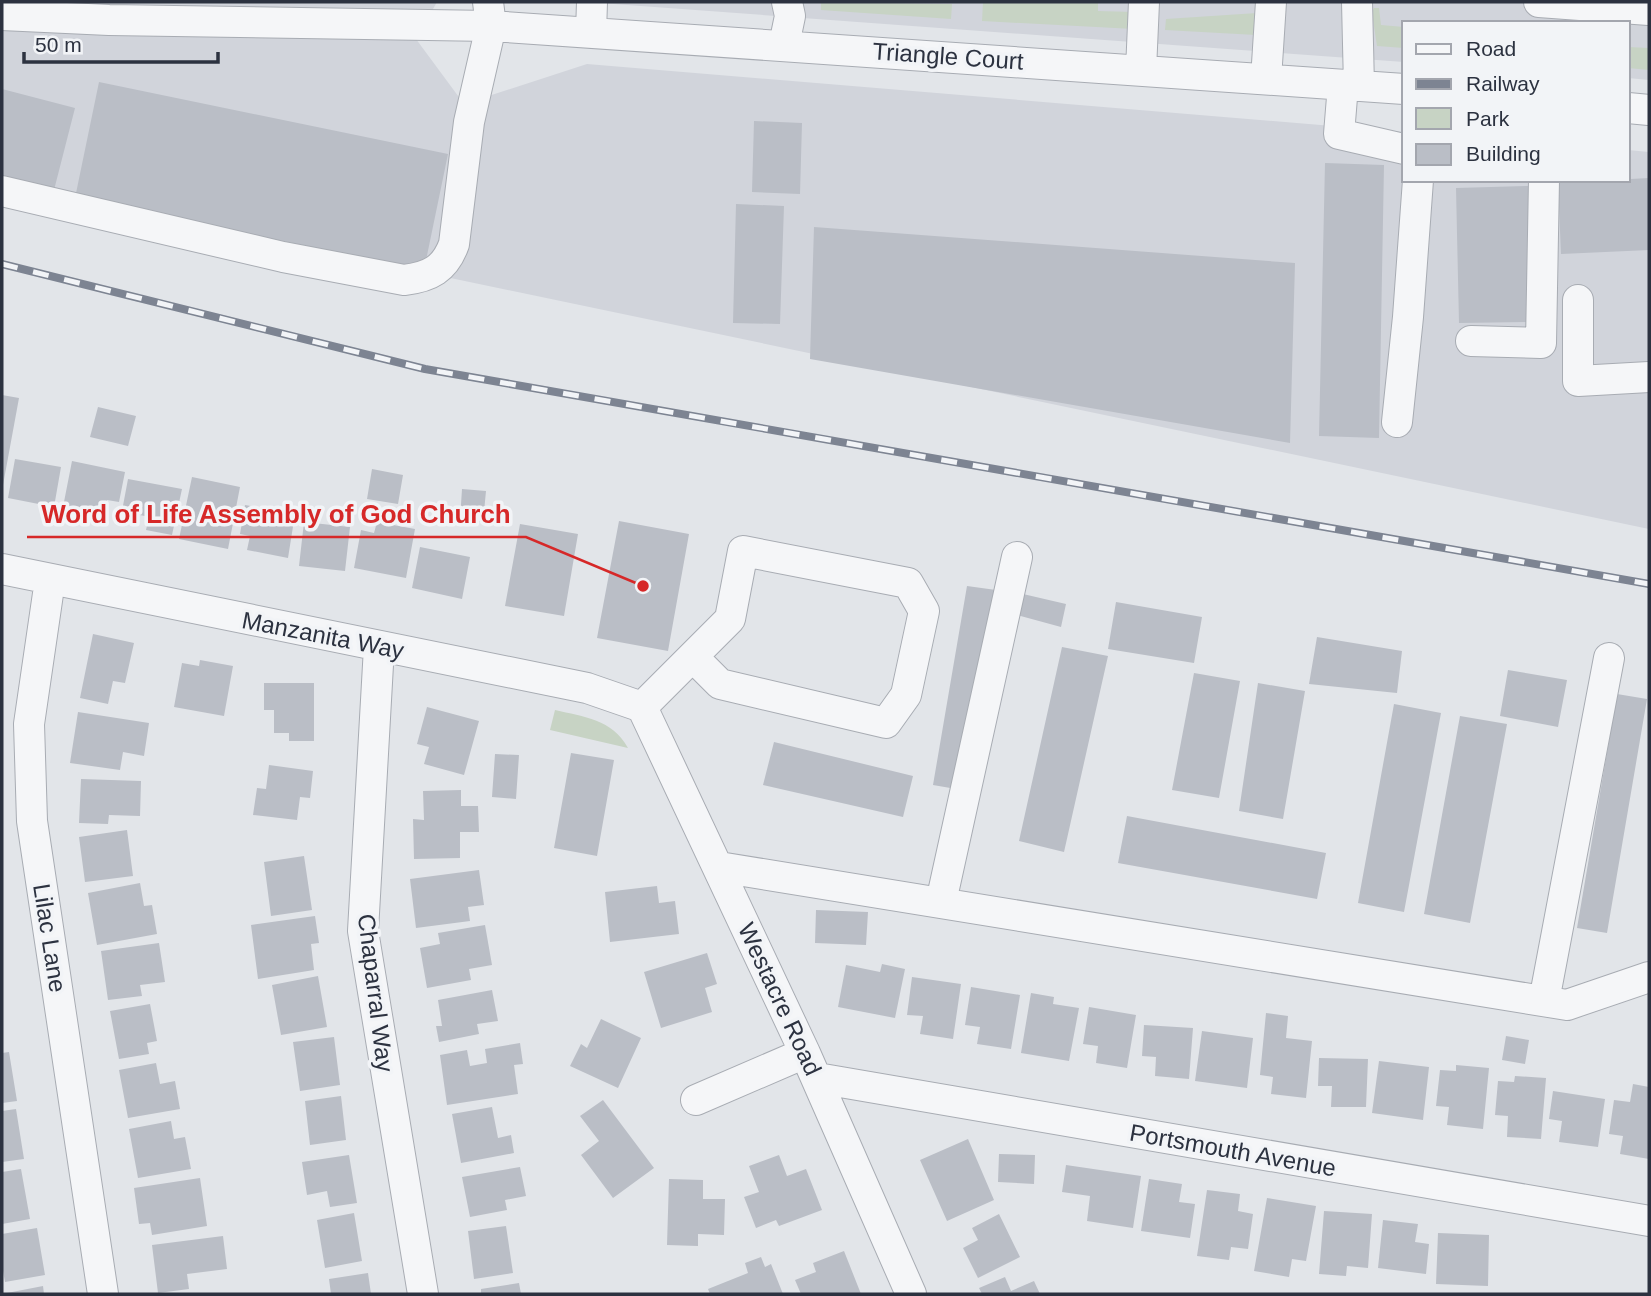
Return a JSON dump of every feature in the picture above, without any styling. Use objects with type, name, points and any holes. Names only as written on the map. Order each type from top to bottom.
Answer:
[{"type":"street","points":[[591,33],[592,2]]},
{"type":"street","points":[[784,45],[790,16],[786,2]]},
{"type":"street","points":[[1141,70],[1144,2]]},
{"type":"street","points":[[1266,79],[1271,2]]},
{"type":"street","points":[[1357,2],[1351,85],[1339,134],[1402,149]]},
{"type":"street","points":[[1539,2],[1649,10]]},
{"type":"street","points":[[2,191],[283,257],[404,280],[423,278],[442,268],[454,244],[469,122],[490,14]]},
{"type":"street","name":"Triangle Court","points":[[2,15],[109,20],[490,14],[591,33],[1402,89]]},
{"type":"street","points":[[1630,108],[1649,110]]},
{"type":"street","points":[[1397,422],[1418,182]]},
{"type":"street","points":[[1471,341],[1541,343],[1544,182]]},
{"type":"street","points":[[1578,300],[1578,381],[1649,377]]},
{"type":"street","points":[[642,707],[730,619],[743,551],[908,583],[924,611],[906,695],[886,723],[720,684],[693,657]]},
{"type":"street","points":[[941,902],[1017,557]]},
{"type":"street","name":"Manzanita Way","points":[[2,569],[587,688],[642,707]]},
{"type":"street","name":"Lilac Lane","points":[[50,580],[29,724],[32,821],[103,1294]]},
{"type":"street","name":"Chaparral Way","points":[[379,647],[363,931],[423,1294]]},
{"type":"street","points":[[1544,1001],[1609,658]]},
{"type":"street","name":"Westacre Road","points":[[642,707],[811,1066],[911,1294]]},
{"type":"street","points":[[719,867],[1567,1005],[1649,977]]},
{"type":"street","points":[[696,1100],[811,1066]]},
{"type":"street","name":"Portsmouth Avenue","points":[[811,1066],[1649,1221]]},
{"type":"shaded area","points":[[2,2],[437,2],[416,39],[464,104],[587,64],[1402,132],[1402,182],[1630,182],[1630,150],[1649,152],[1649,529],[2,184]]},
{"type":"shaded area","points":[[586,2],[1649,2],[1649,80],[1630,78],[1630,21],[1402,21],[1402,62]]},
{"type":"green space","points":[[821,2],[952,4],[951,19],[821,10]]},
{"type":"green space","points":[[983,2],[1098,2],[1098,11],[1134,12],[1134,29],[982,21]]},
{"type":"green space","points":[[1374,8],[1379,8],[1381,25],[1402,27],[1402,48],[1377,46],[1372,13]]},
{"type":"green space","points":[[1257,13],[1256,35],[1165,30],[1166,19]]},
{"type":"green space","points":[[1630,47],[1649,48],[1649,70],[1630,68]]},
{"type":"green space","points":[[555,710],[587,717],[606,725],[628,748],[550,730]]},
{"type":"building","points":[[99,82],[448,154],[424,270],[75,198]]},
{"type":"building","points":[[2,89],[75,108],[53,194],[2,181]]},
{"type":"building","points":[[754,121],[802,123],[800,194],[752,192]]},
{"type":"building","points":[[1325,163],[1384,165],[1379,438],[1319,436]]},
{"type":"building","points":[[1649,178],[1649,250],[1561,254],[1558,183],[1630,182],[1630,179]]},
{"type":"building","points":[[1528,186],[1531,322],[1459,323],[1456,188]]},
{"type":"building","points":[[736,204],[784,206],[780,324],[733,323]]},
{"type":"building","points":[[814,227],[1295,263],[1290,443],[810,359]]},
{"type":"building","points":[[2,395],[19,398],[3,485],[2,485]]},
{"type":"building","points":[[98,407],[136,416],[128,446],[90,437]]},
{"type":"building","points":[[15,459],[61,467],[54,507],[8,498]]},
{"type":"building","points":[[72,461],[125,472],[119,502],[107,500],[104,515],[63,507]]},
{"type":"building","points":[[372,469],[403,475],[398,504],[367,499]]},
{"type":"building","points":[[192,477],[240,487],[228,549],[179,539]]},
{"type":"building","points":[[128,479],[182,489],[172,535],[146,530],[149,517],[122,511]]},
{"type":"building","points":[[462,489],[486,491],[483,522],[460,520]]},
{"type":"building","points":[[245,505],[295,514],[288,558],[247,550],[250,536],[240,534]]},
{"type":"building","points":[[619,521],[689,534],[668,651],[597,638]]},
{"type":"building","points":[[304,522],[350,527],[345,571],[299,566]]},
{"type":"building","points":[[377,522],[415,529],[406,578],[354,568],[361,530],[374,533]]},
{"type":"building","points":[[520,524],[578,534],[564,616],[505,606]]},
{"type":"building","points":[[420,547],[470,557],[462,599],[412,588]]},
{"type":"building","points":[[967,586],[996,590],[962,790],[933,785]]},
{"type":"building","points":[[1023,594],[1066,604],[1061,627],[1017,615]]},
{"type":"building","points":[[1116,602],[1202,617],[1194,663],[1108,649]]},
{"type":"building","points":[[93,634],[134,643],[125,683],[113,681],[108,704],[80,698]]},
{"type":"building","points":[[1317,637],[1402,651],[1397,693],[1309,684]]},
{"type":"building","points":[[1062,647],[1108,656],[1064,852],[1019,841]]},
{"type":"building","points":[[200,660],[233,666],[224,716],[174,707],[182,663],[199,666]]},
{"type":"building","points":[[1508,670],[1567,680],[1558,727],[1500,716]]},
{"type":"building","points":[[1194,673],[1240,681],[1219,798],[1172,790]]},
{"type":"building","points":[[264,683],[314,683],[314,741],[289,741],[289,733],[274,733],[274,710],[264,710]]},
{"type":"building","points":[[1258,683],[1305,691],[1283,819],[1239,811]]},
{"type":"building","points":[[1617,694],[1647,699],[1607,933],[1577,928]]},
{"type":"building","points":[[1394,704],[1441,713],[1404,912],[1358,903]]},
{"type":"building","points":[[427,707],[479,721],[464,775],[424,764],[429,747],[417,744]]},
{"type":"building","points":[[78,712],[149,723],[144,756],[123,752],[120,770],[70,763]]},
{"type":"building","points":[[1460,716],[1507,724],[1470,923],[1424,914]]},
{"type":"building","points":[[774,742],[913,776],[903,817],[763,785]]},
{"type":"building","points":[[571,753],[614,760],[597,856],[554,848]]},
{"type":"building","points":[[495,754],[519,755],[516,799],[492,797]]},
{"type":"building","points":[[269,765],[313,771],[310,798],[300,797],[297,820],[253,815],[257,788],[266,789]]},
{"type":"building","points":[[81,779],[141,781],[140,816],[109,815],[108,824],[79,823]]},
{"type":"building","points":[[461,790],[461,806],[478,806],[479,832],[460,832],[460,858],[414,859],[413,819],[424,820],[423,791]]},
{"type":"building","points":[[1127,816],[1326,853],[1317,899],[1118,863]]},
{"type":"building","points":[[127,830],[133,876],[85,882],[79,837]]},
{"type":"building","points":[[304,856],[312,910],[271,916],[264,862]]},
{"type":"building","points":[[479,870],[484,905],[468,907],[470,921],[416,928],[410,879]]},
{"type":"building","points":[[140,883],[144,906],[152,905],[157,934],[97,945],[88,893]]},
{"type":"building","points":[[657,886],[659,903],[675,901],[679,934],[610,942],[605,892]]},
{"type":"building","points":[[816,910],[868,912],[866,945],[815,943]]},
{"type":"building","points":[[315,916],[319,943],[311,944],[314,970],[258,979],[251,925]]},
{"type":"building","points":[[485,925],[492,965],[469,969],[471,980],[427,988],[420,948],[440,944],[438,933]]},
{"type":"building","points":[[159,943],[165,982],[140,985],[142,996],[108,1000],[101,951]]},
{"type":"building","points":[[707,953],[717,984],[705,988],[712,1012],[661,1028],[644,972]]},
{"type":"building","points":[[882,964],[905,969],[895,1018],[838,1007],[846,965],[880,972]]},
{"type":"building","points":[[318,976],[327,1027],[281,1035],[272,985]]},
{"type":"building","points":[[912,977],[961,984],[953,1039],[920,1034],[923,1016],[907,1015]]},
{"type":"building","points":[[971,987],[1020,995],[1011,1049],[977,1044],[980,1027],[965,1025]]},
{"type":"building","points":[[492,990],[498,1021],[477,1024],[479,1034],[439,1042],[436,1026],[442,1026],[438,1000]]},
{"type":"building","points":[[1031,993],[1054,997],[1053,1004],[1079,1008],[1069,1061],[1021,1053]]},
{"type":"building","points":[[150,1004],[157,1041],[147,1043],[149,1054],[119,1059],[110,1011]]},
{"type":"building","points":[[1089,1007],[1136,1015],[1127,1068],[1096,1063],[1098,1046],[1083,1044]]},
{"type":"building","points":[[1266,1013],[1288,1016],[1286,1038],[1312,1041],[1306,1098],[1271,1094],[1273,1077],[1260,1075]]},
{"type":"building","points":[[601,1019],[641,1038],[618,1088],[570,1066],[581,1044],[587,1048]]},
{"type":"building","points":[[1144,1025],[1193,1028],[1189,1079],[1155,1076],[1156,1057],[1142,1056]]},
{"type":"building","points":[[1202,1031],[1253,1038],[1247,1088],[1195,1081]]},
{"type":"building","points":[[1506,1036],[1529,1040],[1525,1064],[1502,1060]]},
{"type":"building","points":[[334,1037],[340,1085],[300,1091],[293,1042]]},
{"type":"building","points":[[520,1043],[523,1064],[514,1065],[518,1094],[447,1105],[440,1055],[467,1050],[470,1066],[487,1063],[485,1049]]},
{"type":"building","points":[[9,1052],[17,1101],[2,1103],[2,1053]]},
{"type":"building","points":[[1319,1058],[1368,1059],[1366,1107],[1331,1107],[1332,1086],[1318,1086]]},
{"type":"building","points":[[1379,1061],[1429,1067],[1423,1120],[1372,1113]]},
{"type":"building","points":[[156,1063],[160,1084],[175,1081],[180,1109],[128,1118],[119,1070]]},
{"type":"building","points":[[1456,1065],[1489,1068],[1483,1129],[1447,1125],[1449,1107],[1436,1106],[1440,1070],[1456,1071]]},
{"type":"building","points":[[1515,1076],[1546,1078],[1541,1139],[1507,1137],[1508,1116],[1495,1115],[1498,1081],[1514,1082]]},
{"type":"building","points":[[1633,1084],[1649,1087],[1649,1159],[1620,1154],[1623,1136],[1609,1134],[1614,1100],[1630,1102]]},
{"type":"building","points":[[1553,1091],[1605,1099],[1598,1147],[1559,1142],[1562,1121],[1549,1119]]},
{"type":"building","points":[[341,1096],[346,1140],[310,1145],[305,1101]]},
{"type":"building","points":[[603,1100],[654,1168],[613,1198],[581,1155],[599,1141],[580,1116]]},
{"type":"building","points":[[492,1107],[498,1138],[511,1135],[514,1153],[461,1163],[452,1114]]},
{"type":"building","points":[[16,1109],[24,1159],[2,1162],[2,1111]]},
{"type":"building","points":[[171,1121],[174,1139],[185,1137],[191,1169],[138,1178],[129,1129]]},
{"type":"building","points":[[968,1139],[994,1200],[947,1221],[920,1160]]},
{"type":"building","points":[[999,1154],[1035,1155],[1034,1184],[998,1182]]},
{"type":"building","points":[[349,1155],[357,1203],[330,1207],[327,1191],[307,1195],[302,1162]]},
{"type":"building","points":[[779,1155],[787,1176],[806,1169],[822,1210],[779,1226],[776,1220],[756,1228],[744,1197],[759,1192],[749,1166]]},
{"type":"building","points":[[1066,1165],[1141,1176],[1133,1228],[1087,1221],[1090,1196],[1062,1192]]},
{"type":"building","points":[[520,1167],[526,1196],[505,1200],[507,1210],[470,1217],[462,1177]]},
{"type":"building","points":[[21,1169],[30,1219],[2,1224],[2,1172]]},
{"type":"building","points":[[200,1178],[207,1226],[152,1235],[150,1223],[139,1224],[134,1188]]},
{"type":"building","points":[[669,1179],[703,1180],[703,1199],[725,1199],[724,1235],[698,1234],[698,1246],[667,1245]]},
{"type":"building","points":[[1149,1179],[1182,1184],[1179,1202],[1195,1204],[1190,1238],[1141,1231]]},
{"type":"building","points":[[1207,1190],[1240,1194],[1238,1211],[1253,1214],[1248,1249],[1231,1247],[1229,1260],[1197,1256]]},
{"type":"building","points":[[1267,1198],[1316,1206],[1306,1261],[1292,1259],[1289,1277],[1254,1271]]},
{"type":"building","points":[[1324,1211],[1372,1214],[1368,1268],[1347,1266],[1346,1276],[1319,1274]]},
{"type":"building","points":[[354,1213],[362,1261],[325,1268],[317,1220]]},
{"type":"building","points":[[999,1214],[1020,1257],[978,1278],[963,1248],[978,1240],[972,1228]]},
{"type":"building","points":[[1383,1220],[1418,1224],[1415,1242],[1429,1244],[1426,1274],[1378,1268]]},
{"type":"building","points":[[506,1226],[513,1273],[474,1279],[468,1231]]},
{"type":"building","points":[[37,1228],[45,1275],[5,1282],[2,1234]]},
{"type":"building","points":[[1438,1233],[1489,1235],[1488,1286],[1436,1284]]},
{"type":"building","points":[[223,1236],[227,1269],[187,1274],[189,1289],[158,1293],[152,1245]]},
{"type":"building","points":[[844,1251],[861,1294],[801,1294],[795,1280],[816,1272],[813,1263]]},
{"type":"building","points":[[761,1257],[765,1267],[771,1264],[783,1294],[710,1294],[708,1289],[748,1273],[745,1263]]},
{"type":"building","points":[[368,1273],[371,1294],[331,1294],[329,1279]]},
{"type":"building","points":[[1005,1277],[1011,1291],[1034,1281],[1040,1294],[982,1294],[979,1288]]},
{"type":"building","points":[[519,1283],[521,1294],[481,1294],[481,1289]]},
{"type":"building","points":[[43,1286],[44,1294],[7,1294],[7,1293]]},
{"type":"railway","points":[[2,264],[425,369],[1649,584]]},
{"type":"place","name":"Word of Life Assembly of God Church","points":[[643,586]]}]
